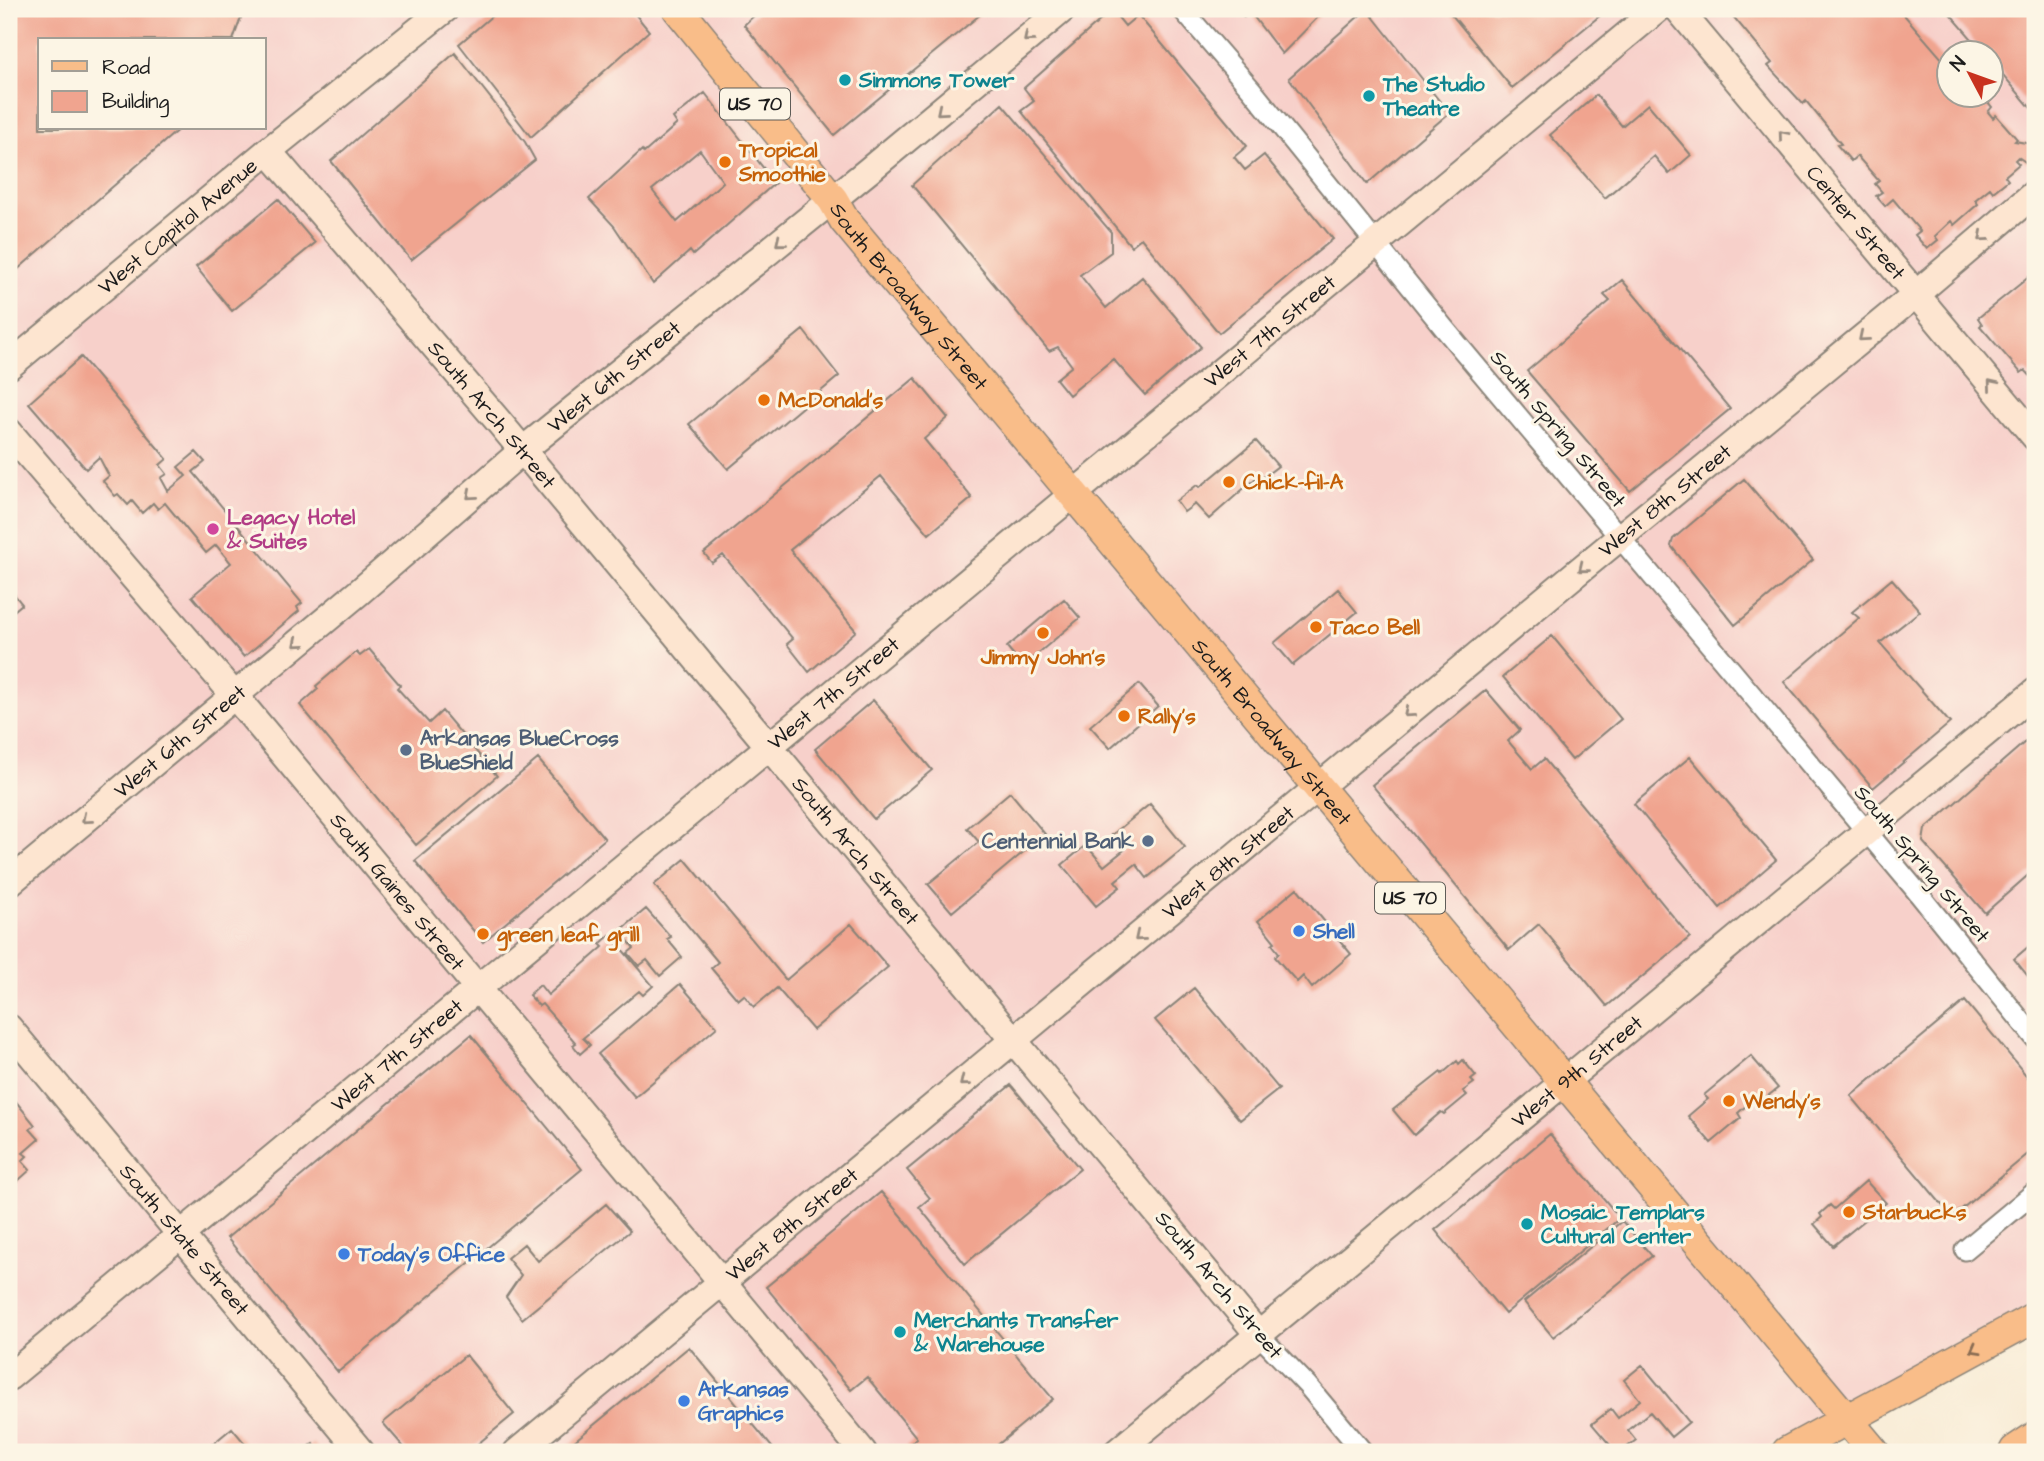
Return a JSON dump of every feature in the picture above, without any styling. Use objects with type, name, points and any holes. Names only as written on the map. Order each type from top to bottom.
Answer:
[{"type":"highway","points":[[2017,1452],[2035,1440]]},
{"type":"main road","name":"South Broadway Street","points":[[678,9],[833,200],[845,221],[1874,1452]]},
{"type":"main road","points":[[1787,1452],[2035,1317]]},
{"type":"street","name":"West Capitol Avenue","points":[[9,366],[268,150],[445,9]]},
{"type":"street","name":"West 6th Street","points":[[9,883],[358,593],[523,450],[833,200],[1063,9]]},
{"type":"street","name":"South Spring Street","points":[[1182,9],[1975,962],[2035,1038]]},
{"type":"street","name":"West 7th Street","points":[[9,1377],[1658,9]]},
{"type":"street","name":"Center Street","points":[[1678,9],[2035,437]]},
{"type":"street","name":"South Arch Street","points":[[268,150],[523,450],[1258,1334],[1307,1385],[1363,1452]]},
{"type":"street","name":"West 8th Street","points":[[517,1452],[2035,193]]},
{"type":"street","name":"South Gaines Street","points":[[9,432],[234,696],[863,1452]]},
{"type":"street","name":"West 9th Street","points":[[1117,1452],[2035,692]]},
{"type":"street","name":"South State Street","points":[[9,1028],[361,1452]]},
{"type":"street","points":[[1965,1250],[2035,1192]]},
{"type":"shaded area","points":[[9,9],[2035,9],[2035,1310],[1759,1452],[9,1452]]},
{"type":"building","points":[[9,9],[244,9],[234,38],[38,38],[38,130],[178,130],[9,277]]},
{"type":"building","points":[[500,9],[631,9],[649,31],[531,137],[459,44]]},
{"type":"building","name":"Simmons Tower","points":[[761,9],[987,9],[834,135],[744,25]]},
{"type":"building","points":[[1238,9],[1326,9],[1282,54],[1250,12],[1244,17]]},
{"type":"building","name":"The Studio Theatre","points":[[1367,9],[1449,113],[1367,184],[1289,78]]},
{"type":"building","points":[[1447,9],[1608,9],[1512,88]]},
{"type":"building","points":[[1727,9],[1899,9],[1936,52],[1936,108],[1991,108],[1988,112],[1993,118],[1996,115],[2017,139],[2015,141],[2026,143],[2034,149],[2033,160],[2027,163],[2018,157],[2015,160],[2019,164],[2005,176],[2008,180],[1993,192],[1990,188],[1975,200],[1978,204],[1954,225],[1951,221],[1935,236],[1938,240],[1927,249],[1915,235],[1920,231],[1893,199],[1885,206],[1876,196],[1882,192],[1875,184],[1879,181],[1857,156],[1851,161],[1837,145],[1841,144],[1806,101],[1803,104],[1768,66],[1772,63]]},
{"type":"building","points":[[1946,9],[2035,9],[2035,113],[2006,79],[2006,38],[1971,38]]},
{"type":"building","points":[[1112,10],[1125,26],[1138,15],[1247,146],[1234,157],[1245,170],[1264,155],[1333,239],[1219,333],[1141,238],[1131,246],[1021,111],[1034,101],[1024,88]]},
{"type":"building","points":[[455,53],[525,142],[535,160],[411,260],[331,161]]},
{"type":"building","points":[[705,93],[775,183],[693,255],[690,251],[653,284],[614,226],[589,199],[642,150],[644,153],[677,124],[673,118]],"holes":[[[700,150],[723,182],[677,222],[652,190]]]},
{"type":"building","points":[[1596,95],[1622,126],[1648,104],[1691,155],[1669,174],[1654,156],[1605,198],[1550,135]]},
{"type":"building","points":[[1002,104],[1111,232],[1111,252],[1080,275],[1106,308],[1142,277],[1201,347],[1145,395],[1113,359],[1069,395],[1056,379],[1072,366],[1058,347],[1049,351],[912,185]]},
{"type":"building","points":[[278,199],[315,243],[232,311],[196,267]]},
{"type":"building","points":[[2035,272],[2035,381],[2025,370],[2021,373],[1980,326],[1982,324],[1978,318]]},
{"type":"building","points":[[1622,280],[1730,409],[1630,491],[1527,371],[1610,301],[1604,295]]},
{"type":"building","name":"McDonald's","points":[[803,330],[839,376],[728,469],[689,424]]},
{"type":"building","name":"Legacy Hotel & Suites","points":[[81,357],[167,459],[160,465],[167,474],[161,478],[168,491],[186,476],[178,467],[196,452],[205,462],[193,472],[302,603],[297,607],[299,611],[244,657],[192,596],[231,563],[216,545],[206,553],[165,503],[158,509],[153,503],[142,513],[132,501],[128,505],[118,494],[115,496],[103,481],[109,476],[99,457],[86,469],[29,403]]},
{"type":"building","points":[[915,378],[948,418],[924,439],[972,498],[929,534],[881,476],[790,550],[856,631],[809,672],[787,644],[793,639],[723,555],[712,563],[704,553]]},
{"type":"building","name":"Chick-fil-A","points":[[1256,441],[1278,466],[1261,479],[1258,476],[1209,519],[1195,504],[1184,512],[1176,501],[1197,485],[1200,487]]},
{"type":"building","points":[[1744,479],[1813,560],[1735,625],[1671,546],[1673,539]]},
{"type":"building","points":[[1892,579],[1920,611],[1880,643],[1950,723],[1873,788],[1784,682],[1859,618],[1852,612]]},
{"type":"building","points":[[9,588],[22,604],[9,615]]},
{"type":"building","name":"Taco Bell","points":[[1338,589],[1357,612],[1293,665],[1274,643]]},
{"type":"building","name":"Jimmy John's","points":[[1064,599],[1080,618],[1023,666],[1007,647]]},
{"type":"building","points":[[1552,636],[1621,719],[1572,760],[1503,677]]},
{"type":"building","name":"Arkansas BlueCross BlueShield","points":[[369,649],[400,685],[397,688],[429,723],[442,711],[497,776],[416,845],[300,705],[318,689],[316,686],[356,652],[360,656]]},
{"type":"building","name":"Rally's","points":[[1139,684],[1158,706],[1110,748],[1090,726]]},
{"type":"building","points":[[1486,690],[1520,730],[1508,741],[1532,769],[1544,759],[1690,937],[1607,1006],[1539,924],[1509,950],[1372,785]]},
{"type":"building","points":[[873,700],[932,770],[874,819],[815,749]]},
{"type":"building","points":[[2025,742],[2035,753],[2035,869],[1985,913],[1923,842],[1925,829]]},
{"type":"building","points":[[1690,757],[1776,860],[1720,908],[1634,804]]},
{"type":"building","name":"Arkansas BlueCross BlueShield","points":[[538,759],[605,839],[483,942],[415,861]]},
{"type":"building","points":[[1010,792],[1045,834],[952,912],[928,884],[979,842],[967,828]]},
{"type":"building","points":[[1150,804],[1185,847],[1147,878],[1136,864],[1115,881],[1120,887],[1096,906],[1062,865],[1086,845],[1104,866],[1124,850],[1112,835]]},
{"type":"building","points":[[685,859],[786,980],[851,924],[888,967],[813,1030],[777,988],[754,1007],[744,995],[738,1000],[711,968],[718,962],[654,885]]},
{"type":"building","name":"Shell","points":[[1297,888],[1351,954],[1312,988],[1303,976],[1297,982],[1275,957],[1279,953],[1272,944],[1275,942],[1258,921]]},
{"type":"building","points":[[646,909],[671,937],[667,939],[682,957],[660,976],[647,960],[639,966],[628,953],[634,948],[620,931]]},
{"type":"building","points":[[610,935],[653,986],[643,995],[639,991],[583,1038],[590,1045],[580,1054],[573,1045],[576,1043],[542,1004],[539,1006],[529,995],[540,985],[548,995],[603,947],[600,944]]},
{"type":"building","points":[[2035,941],[2035,985],[2014,959]]},
{"type":"building","points":[[680,984],[717,1027],[635,1097],[598,1054]]},
{"type":"building","points":[[1194,988],[1279,1089],[1240,1120],[1155,1020]]},
{"type":"building","points":[[1965,1001],[2035,1086],[2035,1148],[1952,1217],[1851,1096]]},
{"type":"building","points":[[471,1035],[582,1169],[338,1372],[227,1238]]},
{"type":"building","name":"Wendy's","points":[[1751,1056],[1778,1088],[1760,1102],[1756,1097],[1738,1113],[1741,1118],[1711,1143],[1688,1116],[1708,1099],[1704,1095]]},
{"type":"building","points":[[1463,1060],[1476,1076],[1471,1080],[1474,1083],[1463,1091],[1467,1095],[1414,1135],[1393,1110],[1441,1072],[1442,1074],[1457,1061],[1459,1064]]},
{"type":"building","points":[[1011,1085],[1080,1169],[965,1264],[919,1207],[930,1198],[907,1170]]},
{"type":"building","points":[[9,1093],[35,1125],[30,1129],[39,1139],[23,1153],[27,1156],[22,1161],[30,1170],[9,1189]]},
{"type":"building","name":"Mosaic Templars Cultural Center","points":[[1550,1134],[1620,1218],[1505,1314],[1435,1230]]},
{"type":"building","name":"Starbucks","points":[[1866,1181],[1886,1203],[1833,1246],[1814,1224],[1830,1205],[1834,1209]]},
{"type":"building","name":"Merchants Transfer & Warehouse","points":[[881,1192],[1053,1399],[989,1452],[900,1452],[917,1438],[867,1377],[851,1390],[766,1287]]},
{"type":"building","points":[[606,1204],[630,1231],[522,1319],[506,1297],[521,1275],[507,1258],[524,1244],[538,1261]]},
{"type":"building","points":[[1622,1221],[1652,1256],[1553,1337],[1524,1302]]},
{"type":"building","points":[[689,1347],[776,1452],[561,1452]]},
{"type":"building","points":[[466,1355],[514,1414],[468,1452],[408,1452],[383,1423]]},
{"type":"building","points":[[1642,1365],[1689,1422],[1671,1437],[1650,1412],[1628,1430],[1636,1440],[1621,1452],[1616,1452],[1592,1424],[1611,1409],[1618,1418],[1640,1400],[1624,1380]]},
{"type":"building","points":[[232,1428],[252,1452],[203,1452]]},
{"type":"building","points":[[313,1443],[321,1452],[302,1452]]},
{"type":"place","name":"Simmons Tower","points":[[845,80]]},
{"type":"place","name":"The Studio Theatre","points":[[1369,96]]},
{"type":"place","name":"Tropical Smoothie","points":[[725,162]]},
{"type":"place","name":"McDonald's","points":[[764,400]]},
{"type":"place","name":"Chick-fil-A","points":[[1229,482]]},
{"type":"place","name":"Legacy Hotel & Suites","points":[[213,529]]},
{"type":"place","name":"Taco Bell","points":[[1316,627]]},
{"type":"place","name":"Jimmy John's","points":[[1043,633]]},
{"type":"place","name":"Rally's","points":[[1124,716]]},
{"type":"place","name":"Arkansas BlueCross BlueShield","points":[[406,750]]},
{"type":"place","name":"Centennial Bank","points":[[1148,841]]},
{"type":"place","name":"Shell","points":[[1299,931]]},
{"type":"place","name":"green leaf grill","points":[[483,934]]},
{"type":"place","name":"Wendy's","points":[[1729,1101]]},
{"type":"place","name":"Starbucks","points":[[1849,1212]]},
{"type":"place","name":"Mosaic Templars Cultural Center","points":[[1527,1224]]},
{"type":"place","name":"Today's Office","points":[[344,1254]]},
{"type":"place","name":"Merchants Transfer & Warehouse","points":[[900,1332]]},
{"type":"place","name":"Arkansas Graphics","points":[[684,1401]]}]
